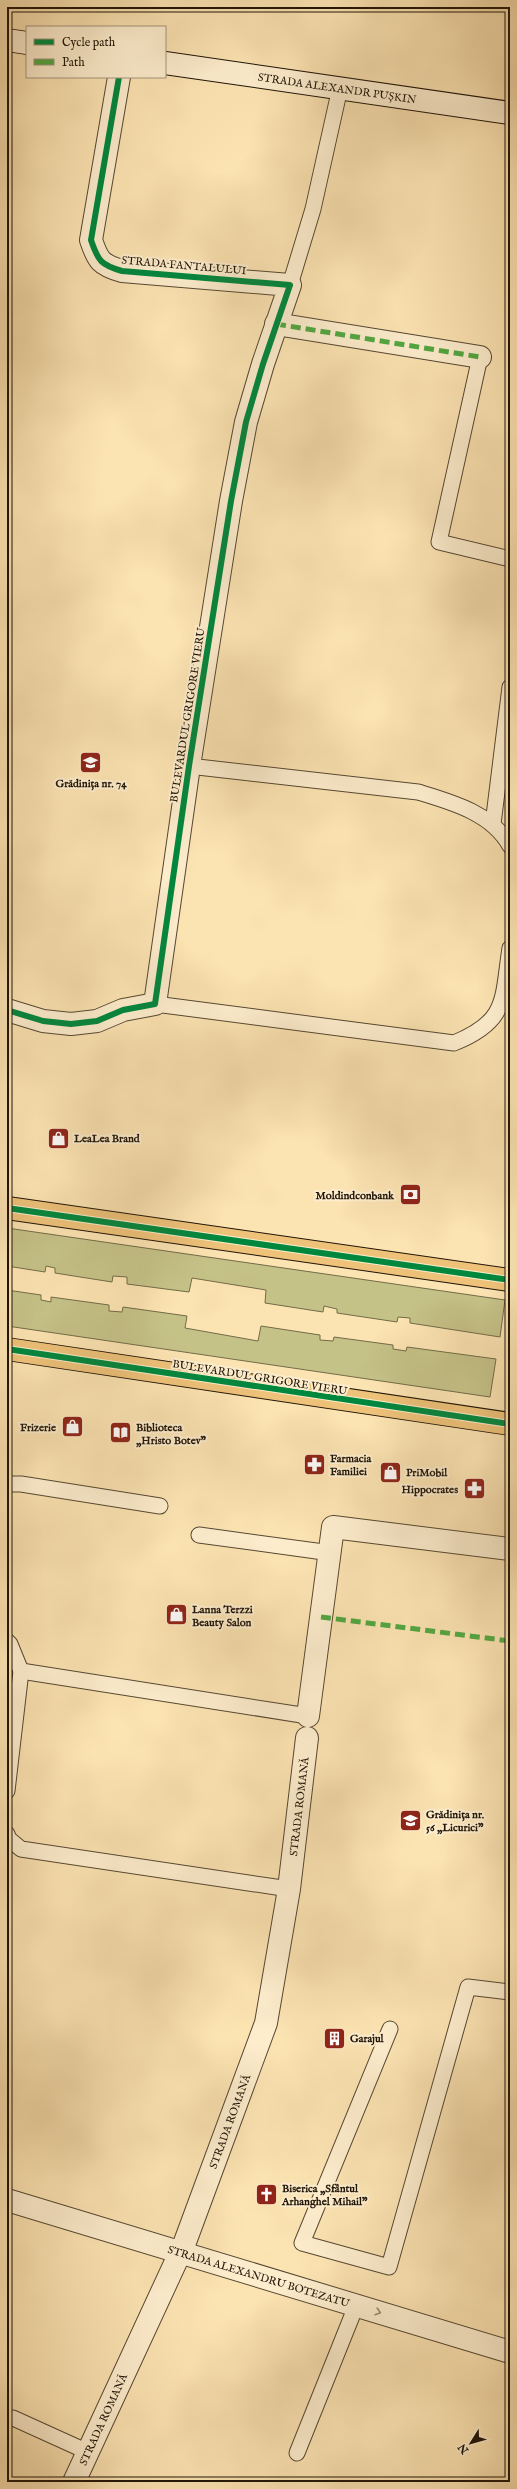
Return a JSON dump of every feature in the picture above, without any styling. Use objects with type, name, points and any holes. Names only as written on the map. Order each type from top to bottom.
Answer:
[{"type":"main road","points":[[7,1208],[510,1280]]},
{"type":"main road","name":"BULEVARDUL GRIGORE VIERU","points":[[7,1349],[510,1424]]},
{"type":"street","points":[[7,40],[26,43]]},
{"type":"street","name":"STRADA ALEXANDR PUȘKIN","points":[[166,63],[510,113]]},
{"type":"street","name":"STRADA FANTALULUI","points":[[119,78],[91,240],[96,256],[105,266],[122,271],[290,285]]},
{"type":"street","name":"BULEVARDUL GRIGORE VIERU","points":[[155,1004],[189,766],[231,501],[246,422],[276,324],[290,285]]},
{"type":"street","points":[[276,324],[480,357]]},
{"type":"street","points":[[7,1010],[43,1021],[70,1024],[97,1021],[123,1010],[155,1004]]},
{"type":"street","points":[[308,1716],[331,1553],[333,1527],[510,1549]]},
{"type":"street","name":"STRADA ROMANĂ","points":[[74,2482],[180,2253],[266,2024],[289,1889],[307,1738]]},
{"type":"street","name":"STRADA ALEXANDRU BOTEZATU","points":[[7,2200],[510,2352]]},
{"type":"lane","points":[[290,285],[313,209],[340,88]]},
{"type":"lane","points":[[480,357],[439,542],[510,559]]},
{"type":"lane","points":[[493,824],[510,687]]},
{"type":"lane","points":[[189,766],[418,792],[453,803],[493,824],[510,846]]},
{"type":"lane","points":[[155,1004],[454,1043],[483,1030],[501,1007],[510,948]]},
{"type":"lane","points":[[7,1484],[21,1484],[160,1506]]},
{"type":"lane","points":[[199,1535],[331,1553]]},
{"type":"lane","points":[[7,1641],[10,1644],[21,1671],[7,1791]]},
{"type":"lane","points":[[21,1671],[308,1716]]},
{"type":"lane","points":[[7,1834],[9,1839],[21,1849],[289,1889]]},
{"type":"lane","points":[[390,2029],[302,2243],[389,2267],[468,1986],[510,1992]]},
{"type":"lane","points":[[297,2453],[356,2306]]},
{"type":"lane","points":[[12,2418],[88,2452]]},
{"type":"shaded area","points":[[7,1228],[505,1300],[500,1337],[410,1323],[410,1318],[398,1317],[397,1322],[337,1313],[337,1309],[324,1306],[323,1312],[265,1303],[266,1290],[192,1278],[189,1292],[127,1284],[127,1277],[113,1276],[112,1282],[55,1273],[55,1268],[46,1266],[45,1272],[7,1266]]},
{"type":"shaded area","points":[[7,1290],[41,1295],[41,1300],[51,1302],[51,1297],[109,1305],[109,1311],[122,1312],[123,1307],[187,1316],[185,1328],[258,1341],[261,1326],[320,1335],[320,1340],[333,1341],[334,1337],[393,1345],[393,1349],[406,1351],[407,1347],[496,1359],[490,1397],[7,1326]]},
{"type":"marked path","points":[[276,324],[480,357]]},
{"type":"marked path","points":[[321,1617],[510,1641]]},
{"type":"cycle path","points":[[7,1010],[43,1021],[71,1024],[97,1021],[123,1010],[155,1004],[189,766],[231,501],[246,422],[263,364],[290,285],[122,271],[109,267],[101,261],[91,240],[119,78]]},
{"type":"cycle path","points":[[7,1208],[510,1280]]},
{"type":"cycle path","points":[[7,1349],[510,1424]]},
{"type":"place","name":"Grădinița nr. 74","points":[[91,763]]},
{"type":"place","name":"LeaLea Brand","points":[[58,1138]]},
{"type":"place","name":"Moldindconbank","points":[[410,1195]]},
{"type":"place","name":"Frizerie","points":[[72,1427]]},
{"type":"place","name":"Biblioteca „Hristo Botev”","points":[[121,1433]]},
{"type":"place","name":"Farmacia Familiei","points":[[315,1464]]},
{"type":"place","name":"PriMobil","points":[[390,1472]]},
{"type":"place","name":"Hippocrates","points":[[474,1489]]},
{"type":"place","name":"Lanna Terzzi Beauty Salon","points":[[177,1615]]},
{"type":"place","name":"Grădinița nr. 56 „Licurici”","points":[[410,1820]]},
{"type":"place","name":"Garajul","points":[[334,2038]]},
{"type":"place","name":"Biserica „Sfântul Arhanghel Mihail”","points":[[266,2194]]}]
